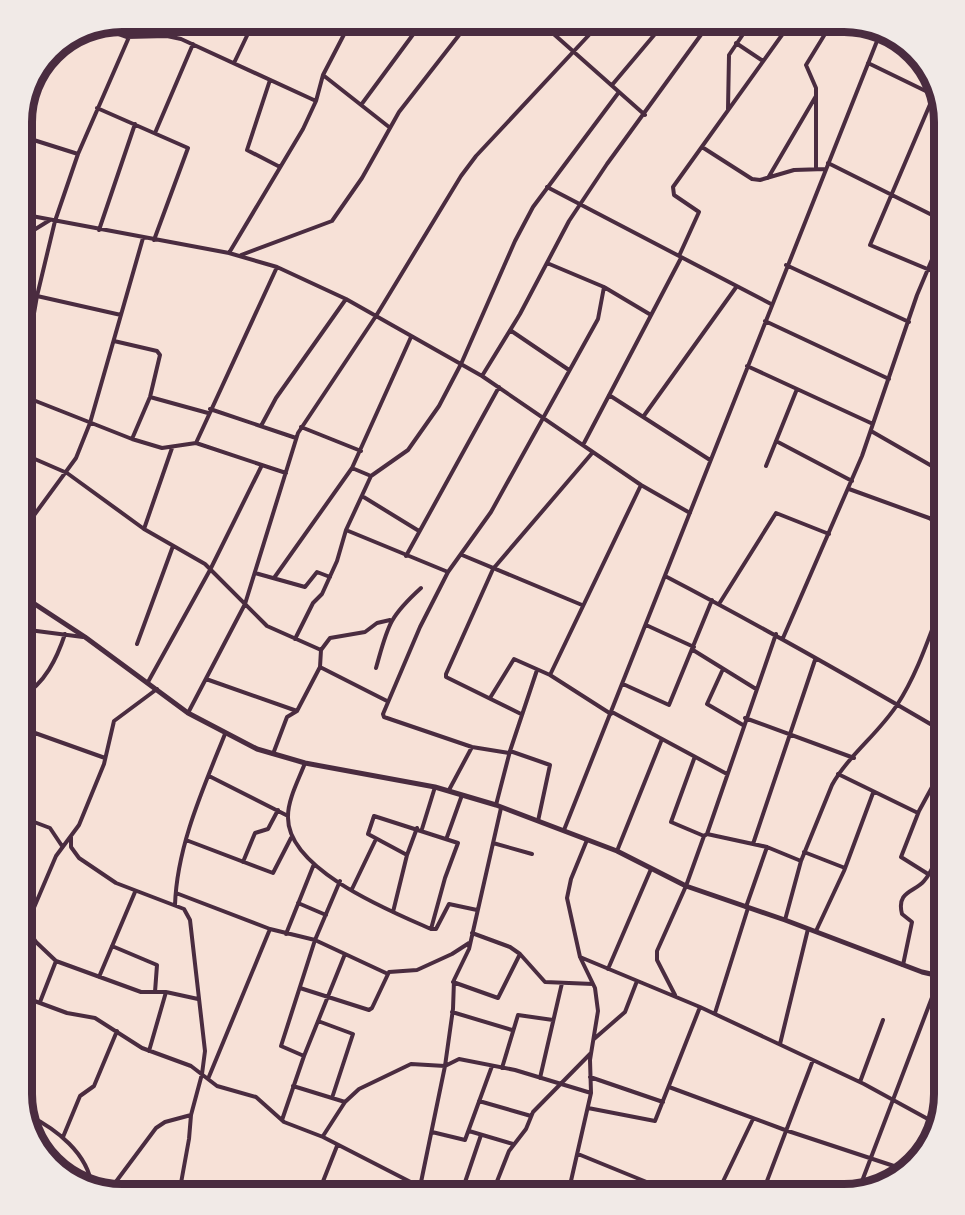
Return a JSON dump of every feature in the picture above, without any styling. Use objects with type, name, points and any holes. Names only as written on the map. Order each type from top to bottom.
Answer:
[{"type":"street","points":[[113,32],[127,37],[167,36],[193,45],[316,101]]},
{"type":"street","points":[[32,332],[52,220],[130,32]]},
{"type":"street","points":[[234,63],[249,32]]},
{"type":"street","points":[[229,253],[316,101],[323,75],[345,32]]},
{"type":"street","points":[[361,105],[415,32]]},
{"type":"street","points":[[240,255],[332,221],[362,178],[389,127],[460,32]]},
{"type":"street","points":[[551,32],[645,115]]},
{"type":"street","points":[[188,713],[246,604],[301,427],[376,316],[445,199],[471,163],[592,32]]},
{"type":"street","points":[[612,85],[657,32]]},
{"type":"street","points":[[483,376],[580,205],[607,164],[645,115],[703,32]]},
{"type":"street","points":[[728,109],[727,64],[736,43],[744,32]]},
{"type":"street","points":[[583,445],[680,257],[699,212],[674,195],[672,191],[784,32]]},
{"type":"street","points":[[816,169],[816,95],[814,81],[806,65],[826,32]]},
{"type":"street","points":[[564,830],[878,38]]},
{"type":"street","points":[[736,43],[762,61]]},
{"type":"street","points":[[155,133],[193,45]]},
{"type":"street","points":[[868,63],[929,93]]},
{"type":"street","points":[[323,75],[389,127]]},
{"type":"street","points":[[270,80],[247,150],[280,167]]},
{"type":"street","points":[[295,639],[313,603],[322,594],[330,577],[346,530],[371,476],[410,448],[439,406],[461,364],[515,241],[547,187],[619,92]]},
{"type":"street","points":[[768,178],[816,95]]},
{"type":"street","points":[[932,103],[870,245],[934,273]]},
{"type":"street","points":[[97,108],[187,146],[189,150],[154,240]]},
{"type":"street","points":[[99,230],[135,124]]},
{"type":"street","points":[[32,139],[78,154]]},
{"type":"street","points":[[702,147],[746,176],[760,180],[794,170],[825,169]]},
{"type":"street","points":[[828,163],[934,216]]},
{"type":"street","points":[[547,187],[771,304]]},
{"type":"street","points":[[32,216],[240,255],[277,267],[346,299],[483,376],[641,485],[690,513]]},
{"type":"street","points":[[32,232],[52,220]]},
{"type":"street","points":[[32,519],[67,473],[90,423],[143,238]]},
{"type":"street","points":[[783,638],[849,489],[934,255]]},
{"type":"street","points":[[547,263],[604,287],[651,315]]},
{"type":"street","points":[[786,265],[909,322]]},
{"type":"street","points":[[196,443],[277,267]]},
{"type":"street","points":[[643,417],[736,286]]},
{"type":"street","points":[[538,821],[550,765],[510,752],[472,747],[384,717],[387,701],[448,572],[491,512],[600,314],[604,287]]},
{"type":"street","points":[[37,296],[121,315]]},
{"type":"street","points":[[261,426],[276,398],[346,299]]},
{"type":"street","points":[[765,321],[889,379]]},
{"type":"street","points":[[510,330],[569,370]]},
{"type":"street","points":[[274,578],[352,468],[411,337]]},
{"type":"street","points":[[114,341],[160,353],[150,397],[132,439]]},
{"type":"street","points":[[747,366],[873,424]]},
{"type":"street","points":[[406,556],[499,387]]},
{"type":"street","points":[[766,466],[797,389]]},
{"type":"street","points":[[609,395],[710,460]]},
{"type":"street","points":[[150,397],[209,411],[296,438]]},
{"type":"street","points":[[32,400],[132,439],[162,448],[196,443],[286,473]]},
{"type":"street","points":[[301,427],[361,451]]},
{"type":"street","points":[[871,431],[934,467]]},
{"type":"street","points":[[776,441],[852,481]]},
{"type":"street","points":[[144,529],[172,447]]},
{"type":"street","points":[[521,714],[445,676],[493,569],[593,452]]},
{"type":"street","points":[[32,458],[67,473],[144,529],[210,570],[267,626],[321,650]]},
{"type":"street","points":[[147,682],[210,570],[262,465]]},
{"type":"street","points":[[352,468],[371,476]]},
{"type":"street","points":[[550,675],[641,485]]},
{"type":"street","points":[[849,489],[934,521]]},
{"type":"street","points":[[362,496],[419,531]]},
{"type":"street","points":[[718,604],[776,513],[829,534]]},
{"type":"street","points":[[346,530],[448,572]]},
{"type":"street","points":[[137,644],[173,546]]},
{"type":"street","points":[[462,555],[582,605]]},
{"type":"street","points":[[255,573],[307,587],[317,572],[330,577]]},
{"type":"street","points":[[665,576],[776,634],[815,660],[934,726]]},
{"type":"street","points":[[376,668],[390,620],[396,611],[421,588]]},
{"type":"street","points":[[623,684],[668,705],[712,600]]},
{"type":"street","points":[[32,602],[85,637],[188,713],[225,734],[273,754],[305,763],[435,787],[499,806],[616,852],[686,886],[808,928],[903,965],[934,974]]},
{"type":"street","points":[[273,754],[288,717],[297,711],[320,667],[321,650],[330,638],[365,632],[379,622],[390,620]]},
{"type":"street","points":[[646,625],[693,648],[756,689]]},
{"type":"street","points":[[785,920],[804,852],[838,774],[854,758],[897,704],[934,625]]},
{"type":"street","points":[[32,630],[85,637]]},
{"type":"street","points":[[32,690],[58,655],[65,634]]},
{"type":"street","points":[[675,996],[657,960],[657,951],[686,886],[776,634]]},
{"type":"street","points":[[490,698],[512,659],[550,675],[611,713],[662,739],[694,759],[727,774]]},
{"type":"street","points":[[753,844],[815,660]]},
{"type":"street","points":[[320,667],[387,701]]},
{"type":"street","points":[[421,1184],[445,1066],[452,1012],[453,982],[471,942],[510,752],[537,669]]},
{"type":"street","points":[[723,669],[708,704],[743,725]]},
{"type":"street","points":[[206,679],[297,711]]},
{"type":"street","points":[[32,914],[62,846],[79,825],[105,758],[114,721],[157,689]]},
{"type":"street","points":[[745,718],[854,758]]},
{"type":"street","points":[[32,736],[33,733],[105,758]]},
{"type":"street","points":[[175,905],[186,840],[225,734]]},
{"type":"street","points":[[616,852],[662,739]]},
{"type":"street","points":[[448,790],[472,747]]},
{"type":"street","points":[[694,759],[670,822],[705,835],[767,847],[801,861]]},
{"type":"street","points":[[305,763],[288,816],[292,837],[314,864],[393,912],[431,929],[436,929],[449,904],[477,910]]},
{"type":"street","points":[[838,774],[918,813]]},
{"type":"street","points":[[209,776],[288,816]]},
{"type":"street","points":[[928,874],[901,857],[918,813],[934,783]]},
{"type":"street","points":[[393,912],[407,855],[420,829],[435,787]]},
{"type":"street","points":[[816,931],[845,868],[873,793]]},
{"type":"street","points":[[447,837],[462,794]]},
{"type":"street","points":[[243,862],[255,834],[268,829],[278,810]]},
{"type":"street","points":[[407,855],[367,832],[376,816],[447,837],[458,844],[445,878],[431,929]]},
{"type":"street","points":[[32,821],[50,828],[62,846]]},
{"type":"street","points":[[71,837],[71,847],[79,858],[135,892],[184,909],[190,920],[198,969],[198,999],[205,1040],[202,1074],[191,1114],[181,1184]]},
{"type":"street","points":[[186,840],[273,873],[292,837]]},
{"type":"street","points":[[352,889],[376,839]]},
{"type":"street","points":[[570,1184],[591,1094],[591,1052],[598,1002],[593,984],[580,957],[569,910],[567,890],[587,840]]},
{"type":"street","points":[[493,843],[532,854]]},
{"type":"street","points":[[715,1013],[767,847]]},
{"type":"street","points":[[804,852],[845,868]]},
{"type":"street","points":[[903,965],[912,921],[902,914],[902,901],[906,893],[924,882],[934,862]]},
{"type":"street","points":[[286,934],[314,864]]},
{"type":"street","points":[[608,969],[651,869]]},
{"type":"street","points":[[304,1056],[281,1046],[315,940],[340,881]]},
{"type":"street","points":[[99,977],[135,892]]},
{"type":"street","points":[[176,893],[270,929],[315,940],[388,974]]},
{"type":"street","points":[[297,903],[326,915]]},
{"type":"street","points":[[780,1044],[808,928]]},
{"type":"street","points":[[208,1079],[270,929]]},
{"type":"street","points":[[472,933],[520,954],[545,981],[593,984]]},
{"type":"street","points":[[32,936],[56,961],[141,992],[165,992],[198,999]]},
{"type":"street","points":[[300,988],[369,1010],[388,974],[392,971],[417,970],[452,954],[471,942]]},
{"type":"street","points":[[112,946],[157,965],[155,992]]},
{"type":"street","points":[[282,1120],[304,1056],[345,954]]},
{"type":"street","points":[[453,982],[498,998],[520,954]]},
{"type":"street","points":[[580,957],[715,1013],[860,1082],[930,1120]]},
{"type":"street","points":[[40,1002],[56,961]]},
{"type":"street","points":[[594,1039],[625,1012],[637,981]]},
{"type":"street","points":[[540,1078],[561,983]]},
{"type":"street","points":[[149,1051],[165,992]]},
{"type":"street","points":[[862,1181],[934,997]]},
{"type":"street","points":[[32,999],[68,1013],[95,1018],[149,1051],[182,1062],[226,1090],[263,1100],[282,1120],[323,1137],[414,1184]]},
{"type":"street","points":[[588,1108],[652,1123],[663,1102],[700,1007]]},
{"type":"street","points":[[452,1012],[512,1030]]},
{"type":"street","points":[[502,1068],[512,1030],[519,1014],[553,1020]]},
{"type":"street","points":[[860,1082],[883,1020]]},
{"type":"street","points":[[318,1021],[354,1034],[332,1098]]},
{"type":"street","points":[[63,1137],[80,1096],[94,1086],[117,1031]]},
{"type":"street","points":[[496,1184],[513,1144],[526,1129],[531,1116],[559,1083],[575,1072],[591,1052]]},
{"type":"street","points":[[323,1137],[345,1102],[359,1089],[404,1065],[445,1066],[459,1059],[559,1083],[591,1094]]},
{"type":"street","points":[[766,1184],[813,1060]]},
{"type":"street","points":[[432,1132],[462,1141],[469,1131],[492,1066]]},
{"type":"street","points":[[590,1077],[663,1102]]},
{"type":"street","points":[[293,1086],[345,1102]]},
{"type":"street","points":[[669,1087],[753,1119],[895,1166]]},
{"type":"street","points":[[479,1101],[531,1116]]},
{"type":"street","points":[[115,1183],[156,1128],[165,1122],[191,1114]]},
{"type":"street","points":[[36,1119],[63,1137],[86,1166],[89,1177]]},
{"type":"street","points":[[722,1184],[753,1119]]},
{"type":"street","points":[[469,1131],[513,1144]]},
{"type":"street","points":[[464,1184],[482,1135]]},
{"type":"street","points":[[322,1184],[337,1146]]},
{"type":"street","points":[[578,1154],[652,1184]]}]
